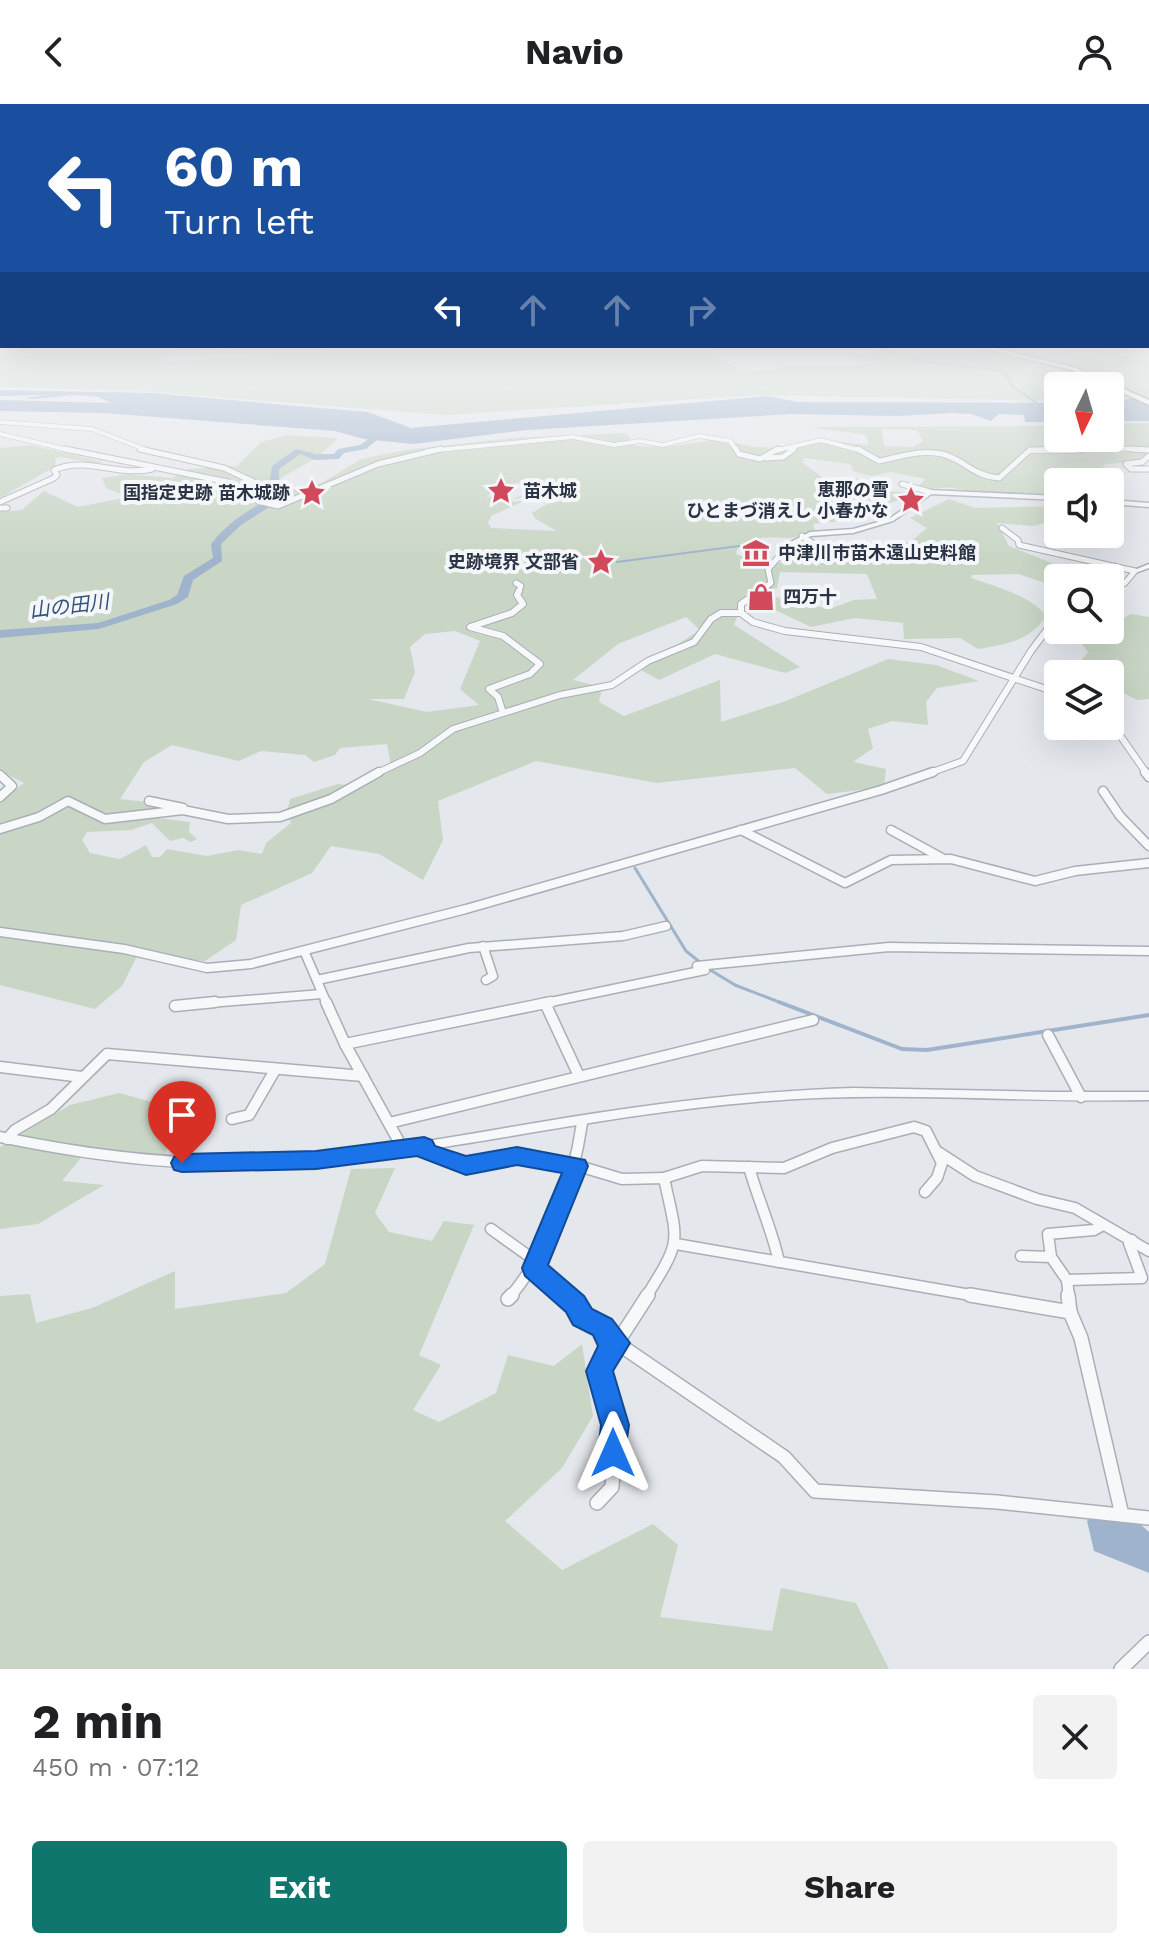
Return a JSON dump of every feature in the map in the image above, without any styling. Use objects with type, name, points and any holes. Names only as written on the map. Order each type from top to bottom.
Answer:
[{"type":"street","points":[[0,422],[86,428],[135,448],[224,468],[259,484],[260,502],[274,505],[281,505],[332,482],[409,454],[513,440],[573,437],[610,445],[640,441],[663,445],[707,436],[731,442],[736,452],[745,456],[766,458],[783,457],[818,440],[858,449],[879,461],[923,453],[944,454],[978,476],[997,478],[1005,476],[1025,456],[1024,452],[1030,450],[1097,447],[1149,453]]},
{"type":"street","points":[[0,434],[153,469],[228,482]]},
{"type":"street","points":[[1149,453],[1139,463],[1126,464],[1131,469],[1149,469]]},
{"type":"street","points":[[0,502],[54,478],[57,475],[54,470],[64,465],[133,473],[153,469]]},
{"type":"street","points":[[902,484],[930,492],[1044,497]]},
{"type":"street","points":[[741,613],[741,604],[771,583],[768,569],[790,544],[802,536],[853,531],[891,520],[930,492]]},
{"type":"street","points":[[1124,503],[1149,505]]},
{"type":"street","points":[[1002,528],[1018,540],[1019,545],[1085,557],[1135,571]]},
{"type":"street","points":[[802,536],[817,546]]},
{"type":"street","points":[[1124,583],[1135,571],[1149,566]]},
{"type":"street","points":[[503,713],[498,697],[489,689],[530,674],[540,664],[503,636],[470,627],[512,613],[523,604],[517,595],[521,586],[516,583]]},
{"type":"street","points":[[0,829],[39,817],[68,801],[105,819],[183,810],[228,819],[280,817],[331,799],[399,760],[420,753],[453,729],[568,692],[612,685],[648,661],[694,642],[718,614],[741,613],[753,622],[785,631],[921,647],[1044,689]]},
{"type":"street","points":[[0,932],[124,949],[207,968],[251,964],[305,953],[741,830],[881,790],[963,761],[1044,635]]},
{"type":"street","points":[[1123,740],[1149,777]]},
{"type":"street","points":[[0,775],[12,786],[0,797]]},
{"type":"street","points":[[1103,791],[1120,816],[1149,846]]},
{"type":"street","points":[[149,801],[173,803],[183,810]]},
{"type":"street","points":[[741,830],[845,883],[891,860],[943,859],[1035,881],[1075,871],[1149,863]]},
{"type":"street","points":[[891,830],[943,859]]},
{"type":"street","points":[[317,980],[483,946],[582,936],[626,938],[666,926]]},
{"type":"street","points":[[483,946],[493,976],[486,980]]},
{"type":"street","points":[[345,1044],[701,968],[889,947],[1149,951]]},
{"type":"street","points":[[305,953],[345,1044],[403,1149]]},
{"type":"street","points":[[175,1006],[322,994]]},
{"type":"street","points":[[545,1003],[579,1076]]},
{"type":"street","points":[[389,1123],[813,1020]]},
{"type":"street","points":[[1048,1035],[1081,1097]]},
{"type":"street","points":[[4,1138],[51,1109],[107,1054],[363,1076]]},
{"type":"street","points":[[0,1067],[82,1077]]},
{"type":"street","points":[[232,1119],[249,1115],[275,1070]]},
{"type":"street","points":[[4,1138],[114,1157],[182,1163],[316,1160],[784,1095],[1149,1096]]},
{"type":"street","points":[[508,1299],[536,1265],[576,1166],[582,1123]]},
{"type":"street","points":[[424,1146],[427,1153],[466,1166],[517,1156],[576,1166],[622,1179],[664,1178],[694,1167],[784,1168],[845,1144],[914,1127],[926,1131],[942,1163],[937,1178],[925,1192]]},
{"type":"street","points":[[937,1152],[975,1176],[1037,1199],[1075,1208],[1149,1251]]},
{"type":"street","points":[[749,1167],[759,1202],[772,1228],[779,1262]]},
{"type":"street","points":[[597,1503],[612,1487],[615,1444],[612,1412],[600,1371],[601,1361],[617,1343],[676,1244],[668,1185],[664,1178]]},
{"type":"street","points":[[1103,1225],[1094,1230],[1048,1234],[1051,1257],[1067,1280],[1070,1312],[1081,1338],[1122,1515]]},
{"type":"street","points":[[491,1229],[536,1265],[575,1304],[582,1317],[602,1327],[608,1338],[784,1457],[815,1491],[997,1502],[1149,1518]]},
{"type":"street","points":[[1067,1280],[1142,1278],[1129,1243],[1132,1240]]},
{"type":"street","points":[[676,1244],[1070,1312]]},
{"type":"street","points":[[1021,1256],[1051,1257]]},
{"type":"street","points":[[1121,1669],[1149,1642]]},
{"type":"green space","points":[[407,412],[492,412],[445,415]]},
{"type":"green space","points":[[1149,423],[1149,453],[1134,462],[1106,464],[1102,468],[1044,468],[1044,498],[990,496],[954,488],[922,488],[917,487],[926,479],[891,472],[871,476],[853,471],[850,464],[805,458],[802,462],[823,478],[862,479],[865,489],[911,493],[860,514],[861,519],[813,524],[815,531],[792,538],[762,538],[737,549],[736,554],[764,565],[782,562],[789,555],[818,561],[849,556],[853,547],[910,542],[927,528],[910,518],[949,499],[975,508],[1044,506],[1044,523],[1034,526],[997,523],[1009,546],[1055,564],[1044,564],[1044,582],[1018,574],[972,575],[971,578],[1011,592],[1031,602],[1044,614],[1040,624],[1025,636],[978,649],[960,638],[904,639],[903,623],[855,618],[811,627],[775,610],[776,597],[829,609],[854,600],[877,599],[867,574],[780,572],[777,588],[746,594],[734,625],[800,667],[785,673],[715,654],[659,680],[639,669],[700,630],[686,617],[618,644],[573,680],[602,687],[599,702],[624,716],[720,680],[721,722],[783,702],[888,659],[936,665],[979,681],[937,688],[926,702],[928,725],[892,721],[868,729],[873,748],[853,762],[886,769],[884,787],[827,794],[795,768],[657,783],[536,761],[438,801],[443,840],[423,880],[379,854],[331,846],[312,873],[241,905],[236,940],[205,961],[138,954],[122,986],[95,1009],[0,985],[0,802],[24,783],[0,771],[0,512],[22,510],[44,491],[78,507],[128,497],[106,488],[102,478],[129,474],[172,478],[189,469],[237,466],[261,442],[287,435],[338,438],[318,457],[281,478],[278,492],[322,483],[361,459],[412,449],[512,438],[626,433],[635,446],[666,447],[719,439],[754,447],[782,448],[830,441],[869,445],[866,435],[809,427],[1044,426],[1044,452],[1124,452],[1124,424]],"holes":[[[882,429],[917,430],[923,441],[912,447],[884,446]],[[534,483],[526,489],[531,492],[505,502],[539,492],[560,492],[567,500],[547,504],[532,513],[536,519],[557,531],[491,528],[488,523],[491,516],[524,501],[491,503],[495,496],[486,497],[501,485]],[[455,631],[480,641],[460,689],[479,705],[427,712],[368,699],[404,699],[415,672],[410,647],[425,634]],[[387,744],[391,766],[361,787],[338,784],[290,799],[287,812],[291,823],[266,843],[262,854],[238,850],[207,856],[167,849],[160,857],[152,857],[146,845],[120,859],[90,853],[82,840],[87,832],[131,830],[152,823],[170,841],[183,838],[191,842],[197,839],[189,832],[190,822],[149,817],[147,812],[165,804],[120,799],[144,762],[172,745],[239,761],[261,751],[305,755],[314,762],[335,755],[340,748]]]},
{"type":"green space","points":[[31,445],[103,462],[55,458],[56,466],[0,498],[0,448]]},
{"type":"green space","points":[[1131,614],[1149,617],[1149,699],[1137,700],[1124,693],[1124,660],[1082,660],[1088,652],[1082,644],[1124,644],[1124,618]]},
{"type":"green space","points":[[119,1093],[179,1109],[165,1155],[89,1148],[62,1181],[104,1185],[38,1224],[0,1229],[0,1147],[70,1105]]},
{"type":"green space","points":[[395,1168],[375,1213],[389,1232],[432,1241],[444,1221],[474,1225],[419,1355],[441,1365],[413,1410],[439,1422],[496,1393],[508,1355],[554,1366],[582,1344],[593,1416],[562,1468],[505,1521],[562,1570],[653,1524],[678,1545],[660,1617],[772,1631],[781,1588],[856,1603],[889,1669],[0,1669],[0,1296],[30,1294],[36,1323],[92,1308],[175,1271],[175,1309],[286,1293],[325,1264],[351,1169]]},
{"type":"water","points":[[54,412],[368,412],[411,428],[589,412],[1044,412],[1044,422],[1025,422],[1024,415],[999,414],[991,421],[971,414],[952,413],[898,416],[791,414],[527,430],[413,444],[364,439],[335,431],[104,413]]},
{"type":"water","points":[[1124,412],[1149,412],[1149,421],[1124,421]]},
{"type":"water","points":[[1091,1518],[1139,1523],[1149,1532],[1149,1573],[1094,1551],[1087,1521]]},
{"type":"waterway","name":"山の田川","points":[[0,634],[99,626],[173,602],[182,597],[188,578],[218,559],[216,544],[230,529],[279,497],[274,487],[275,468],[299,451],[315,457],[336,457],[341,451],[363,447],[378,436]]},
{"type":"waterway","points":[[617,562],[739,546]]},
{"type":"waterway","points":[[635,868],[686,951],[701,963]]},
{"type":"waterway","points":[[707,968],[735,985],[784,1004]]},
{"type":"waterway","points":[[779,1002],[902,1049],[927,1050],[1149,1015]]},
{"type":"place","name":"苗木城","points":[[501,491]]},
{"type":"place","name":"国指定史跡 苗木城跡","points":[[312,493]]},
{"type":"place","name":"恵那の雪 ひとまづ消えし 小春かな","points":[[911,500]]},
{"type":"place","name":"中津川市苗木遠山史料館","points":[[756,553]]},
{"type":"place","name":"史跡境界 文部省","points":[[601,562]]},
{"type":"place","name":"四万十","points":[[761,597]]},
{"type":"route","points":[[182,1163],[316,1160],[424,1146],[427,1153],[466,1166],[496,1163],[517,1156],[576,1166],[534,1268],[575,1304],[582,1317],[602,1327],[606,1336],[617,1343],[601,1361],[600,1371],[615,1425],[613,1453]]}]
